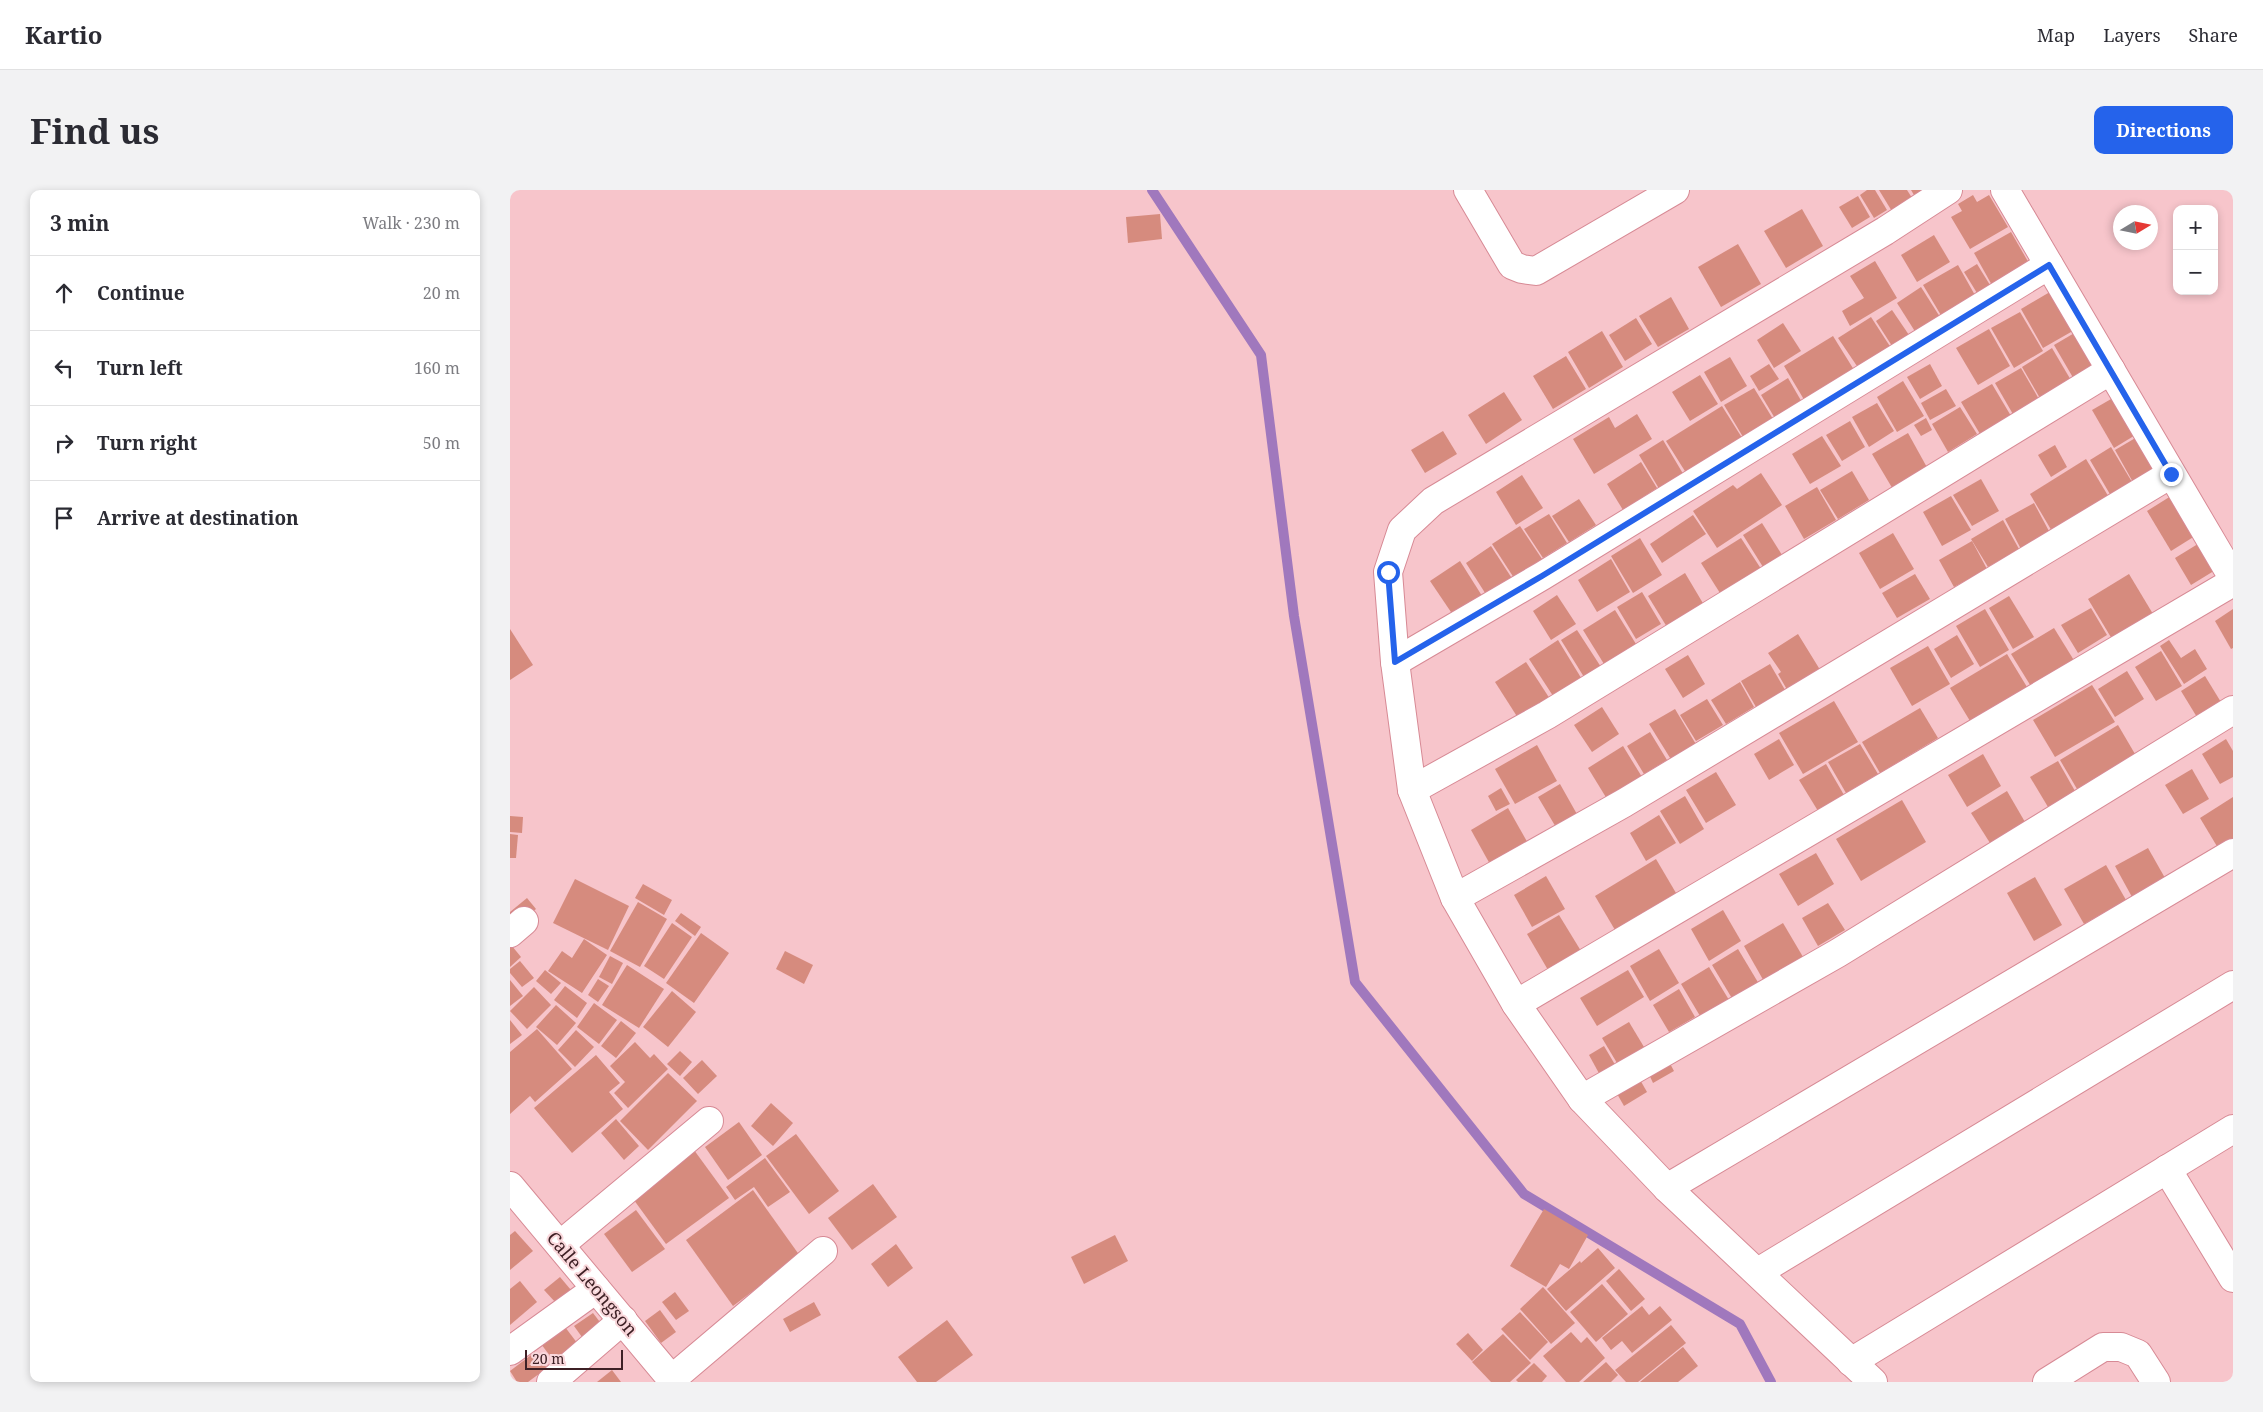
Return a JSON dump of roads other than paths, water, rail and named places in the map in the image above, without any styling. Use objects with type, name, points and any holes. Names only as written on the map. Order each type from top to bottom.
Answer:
[{"type":"street","points":[[1468,190],[1512,265],[1522,270],[1536,271],[1661,193]]},
{"type":"street","points":[[1872,1382],[1758,1272],[1667,1188],[1582,1099],[1516,1004],[1455,898],[1412,790],[1395,662],[1388,572],[1402,530],[1433,501],[1885,231],[1948,190]]},
{"type":"street","points":[[2005,190],[2233,578]]},
{"type":"street","points":[[1395,662],[1542,576],[2049,265]]},
{"type":"street","points":[[1412,790],[1547,716],[2111,370]]},
{"type":"street","points":[[1455,898],[1624,803],[2171,474]]},
{"type":"street","points":[[1516,1004],[2233,582]]},
{"type":"street","points":[[1582,1099],[1735,1014],[1838,953],[2233,710]]},
{"type":"street","points":[[1667,1188],[2233,853]]},
{"type":"street","points":[[1758,1272],[2233,985]]},
{"type":"street","points":[[560,1246],[710,1121]]},
{"type":"street","points":[[1851,1362],[2233,1129]]},
{"type":"street","points":[[2167,1169],[2233,1278]]},
{"type":"street","name":"Calle Leongson","points":[[510,1186],[673,1381]]},
{"type":"street","points":[[673,1381],[823,1251]]},
{"type":"street","points":[[510,1351],[596,1289]]},
{"type":"street","points":[[550,1382],[623,1320]]},
{"type":"street","points":[[2047,1382],[2103,1347],[2121,1347],[2138,1354],[2156,1382]]},
{"type":"waterway","points":[[1152,190],[1261,355],[1294,616],[1355,982],[1524,1194],[1740,1324],[1771,1382]]}]
